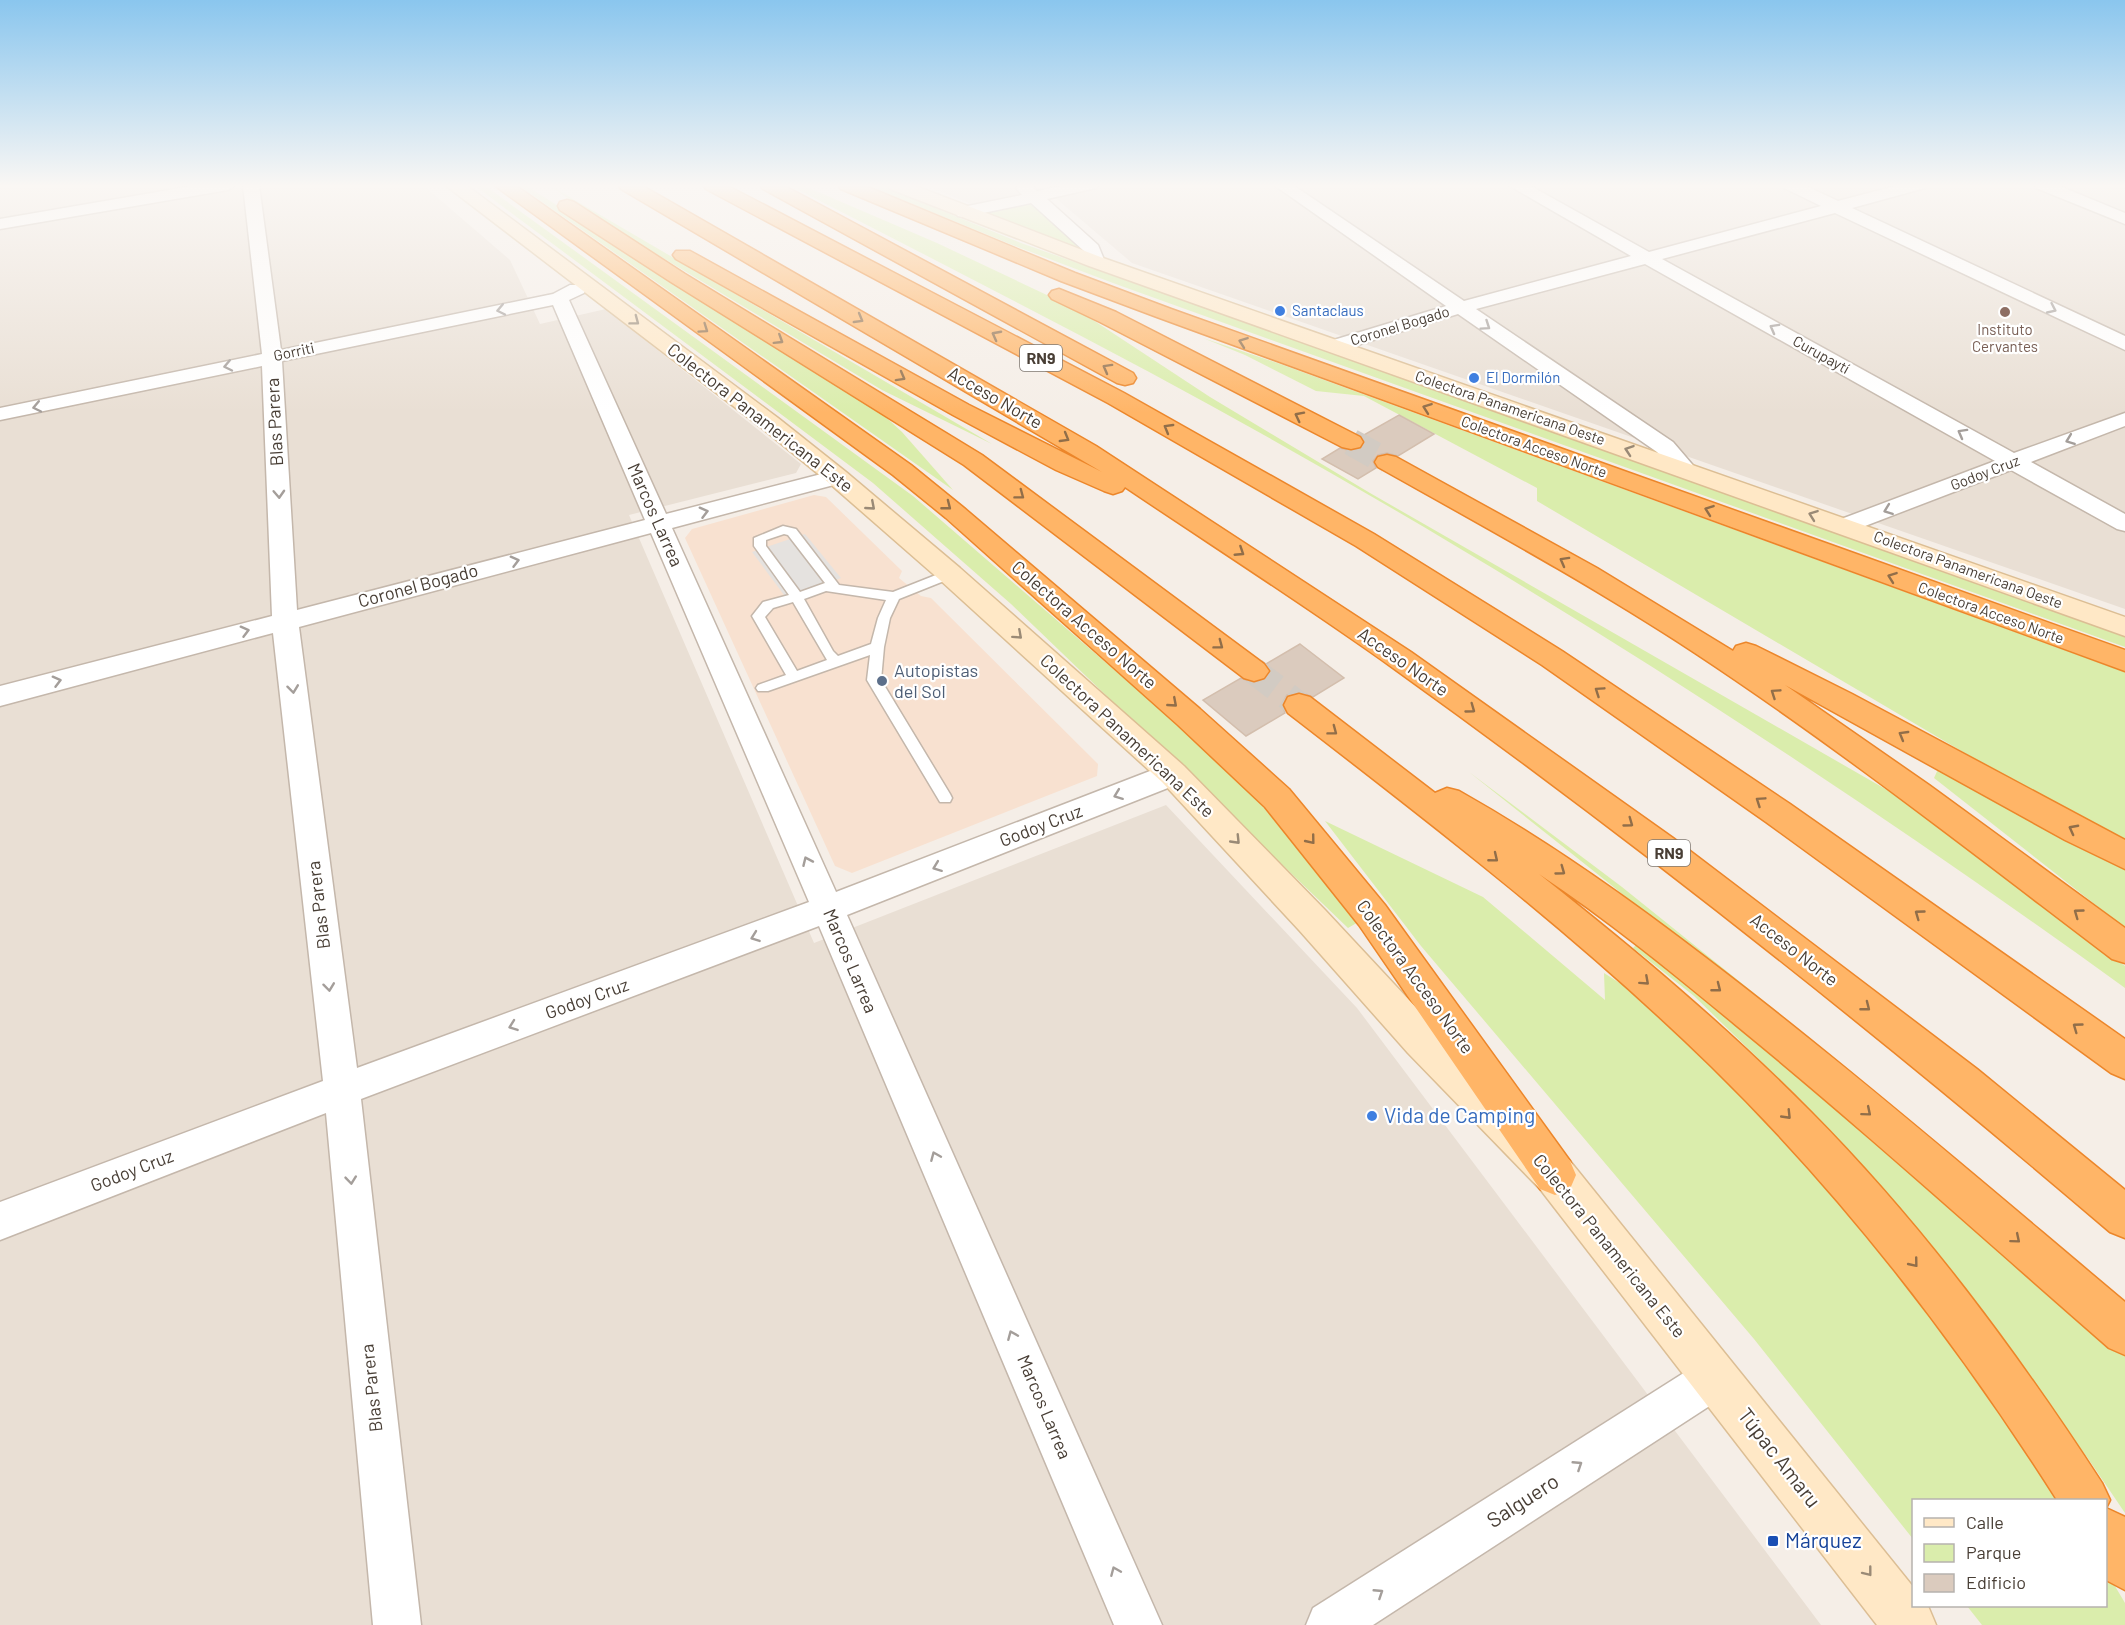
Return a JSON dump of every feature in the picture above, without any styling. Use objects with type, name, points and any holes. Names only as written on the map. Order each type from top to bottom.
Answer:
[{"type":"highway","name":"Colectora Acceso Norte","points":[[610,261],[835,420],[956,513],[1190,717],[1277,798],[1372,915],[1555,1175]]},
{"type":"highway","points":[[652,261],[973,460],[1254,670]]},
{"type":"highway","points":[[693,261],[1065,465],[1191,520]]},
{"type":"highway","name":"Acceso Norte","points":[[758,261],[1087,451],[1401,659],[1661,847],[1963,1082],[2125,1217]]},
{"type":"highway","name":"RN9","points":[[856,261],[1116,398],[1365,540],[1552,658],[1778,813],[2125,1061]]},
{"type":"highway","points":[[911,261],[1128,379],[1365,540]]},
{"type":"highway","points":[[985,261],[1022,279]]},
{"type":"highway","name":"Colectora Acceso Norte","points":[[1025,261],[2125,661]]},
{"type":"highway","points":[[1044,288],[1108,317],[1351,442]]},
{"type":"highway","points":[[1387,462],[1615,590],[1805,682],[2125,856]]},
{"type":"highway","points":[[1615,590],[1824,726],[2125,948]]},
{"type":"highway","points":[[1299,705],[1366,756],[1636,974],[1718,1047],[1792,1120],[1869,1207],[1968,1330],[2016,1395],[2084,1499]]},
{"type":"highway","points":[[1366,756],[1513,838],[1547,860],[1668,949],[1824,1075],[2125,1332]]},
{"type":"highway","points":[[2107,1535],[2125,1565]]},
{"type":"street","name":"Blas Parera","points":[[260,261],[272,357],[285,621],[342,1090],[397,1625]]},
{"type":"street","name":"Colectora Panamericana Este","points":[[539,261],[573,291],[770,423],[837,477],[950,574],[1173,774],[1304,911],[1422,1041],[1555,1175],[1716,1377]]},
{"type":"street","name":"Colectora Panamericana Oeste","points":[[1092,261],[2125,627]]},
{"type":"street","points":[[1391,261],[1665,447],[1686,470]]},
{"type":"street","name":"Coronel Bogado","points":[[1334,346],[1459,308],[1632,261]]},
{"type":"street","name":"Curupaytí","points":[[1653,261],[2125,524]]},
{"type":"street","points":[[1949,261],[2125,344]]},
{"type":"street","name":"Gorriti","points":[[0,414],[573,291]]},
{"type":"street","name":"Marcos Larrea","points":[[573,291],[659,524],[1138,1625]]},
{"type":"street","name":"Godoy Cruz","points":[[1844,526],[2125,419]]},
{"type":"street","name":"Coronel Bogado","points":[[0,696],[837,477]]},
{"type":"street","name":"Godoy Cruz","points":[[0,1221],[342,1090],[828,909],[1173,774]]},
{"type":"street","name":"Salguero","points":[[1330,1625],[1716,1377]]},
{"type":"street","name":"Túpac Amaru","points":[[1716,1377],[1910,1625]]},
{"type":"lane","points":[[835,588],[792,532],[783,530],[760,538],[760,546],[797,597],[828,654],[836,663]]},
{"type":"lane","points":[[794,677],[758,615],[768,605],[825,587],[894,596],[950,574]]},
{"type":"lane","points":[[894,596],[884,618],[877,647],[874,680],[945,798]]},
{"type":"lane","points":[[763,688],[877,647]]},
{"type":"shaded area","points":[[0,261],[510,261],[540,324],[606,309],[801,464],[796,473],[629,515],[814,943],[1166,805],[1357,1008],[1821,1625],[0,1625]]},
{"type":"shaded area","points":[[1129,261],[2125,261],[2125,609]]},
{"type":"shaded area","name":"Autopistas del Sol","points":[[814,495],[826,497],[902,571],[899,578],[921,596],[931,598],[1098,764],[1097,776],[852,873],[835,866],[685,538],[692,529]]},
{"type":"shaded area","points":[[805,534],[841,578],[787,599],[752,552]]},
{"type":"green space","points":[[576,261],[589,261],[913,496],[1236,775],[1360,921],[1348,928],[1011,604],[873,483]]},
{"type":"green space","points":[[626,261],[645,261],[868,401],[902,432],[953,490]]},
{"type":"green space","points":[[668,261],[679,261],[992,444],[882,390]]},
{"type":"green space","points":[[936,261],[975,261],[1093,320],[1210,397],[1370,493],[1915,806],[2125,966],[2125,988],[2008,904],[1889,823],[1648,664],[1526,588],[1277,442]]},
{"type":"green space","points":[[1054,261],[1071,261],[2125,634],[2125,647]]},
{"type":"green space","points":[[1203,338],[1283,365],[2125,672],[2125,841],[2048,802],[1537,501],[1537,488],[1364,396],[1316,391],[1245,355]]},
{"type":"green space","points":[[1939,767],[2125,867],[2125,928],[1934,778]]},
{"type":"green space","points":[[1469,772],[1622,887],[1852,1072],[2125,1310],[1891,1121],[1615,888]]},
{"type":"green space","points":[[1325,821],[1483,897],[1605,1000],[1604,973],[1670,1015],[1773,1121],[1969,1356],[2060,1499],[1912,1499],[1912,1538],[1754,1339],[1421,946]]},
{"type":"green space","points":[[1641,940],[2125,1349],[2125,1513],[2087,1457],[1910,1219],[1802,1101],[1694,996],[1633,948]]},
{"type":"green space","points":[[2107,1573],[2125,1603],[2125,1625],[1982,1625],[1968,1607],[2107,1607]]},
{"type":"building","points":[[1399,415],[1434,434],[1398,456],[1387,453],[1378,455],[1373,461],[1376,468],[1358,479],[1322,459],[1340,448],[1351,451],[1360,449],[1365,443],[1362,436]]},
{"type":"building","points":[[1300,644],[1344,678],[1313,697],[1300,692],[1287,695],[1282,704],[1285,713],[1246,736],[1203,700],[1241,678],[1253,683],[1265,680],[1271,671],[1266,664]]},
{"type":"tunnel","points":[[1351,442],[1387,462]]},
{"type":"tunnel","points":[[1254,671],[1299,705]]},
{"type":"place","name":"Santaclaus","points":[[1280,311]]},
{"type":"place","name":"Instituto Cervantes","points":[[2005,312]]},
{"type":"place","name":"El Dormilón","points":[[1474,378]]},
{"type":"place","name":"Autopistas del Sol","points":[[882,681]]},
{"type":"place","name":"Vida de Camping","points":[[1372,1116]]},
{"type":"place","name":"Márquez","points":[[1773,1541]]}]
